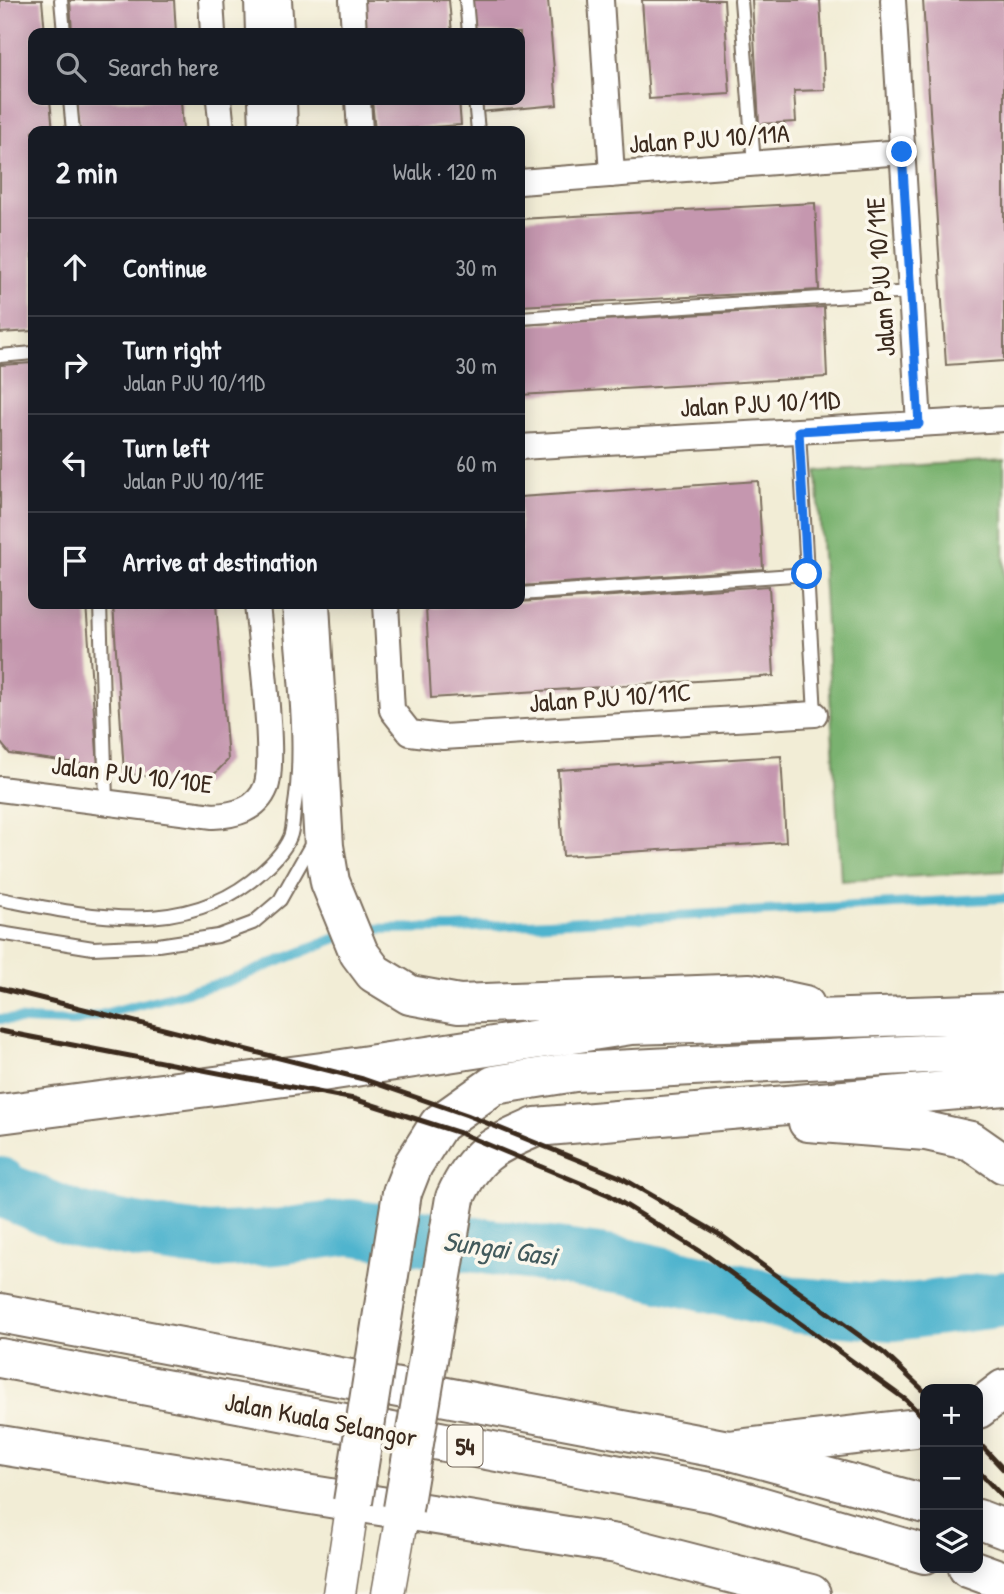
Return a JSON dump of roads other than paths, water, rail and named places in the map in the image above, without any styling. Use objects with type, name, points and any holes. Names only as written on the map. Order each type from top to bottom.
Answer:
[{"type":"highway","points":[[272,0],[274,28]]},
{"type":"highway","points":[[277,105],[278,126]]},
{"type":"highway","points":[[310,609],[324,846],[330,882],[339,910],[359,953],[374,973],[410,995],[459,1004],[750,993],[866,1017]]},
{"type":"highway","points":[[0,1114],[322,1072],[631,1026],[1004,1013]]},
{"type":"highway","points":[[354,1502],[402,1193],[413,1165],[439,1124],[494,1085],[575,1072],[1004,1050]]},
{"type":"highway","points":[[402,1509],[455,1198],[467,1171],[494,1146],[536,1127],[1004,1086]]},
{"type":"highway","points":[[701,1114],[926,1131],[971,1140],[1004,1164]]},
{"type":"highway","name":"Jalan Kuala Selangor","points":[[6,1313],[728,1450],[920,1503]]},
{"type":"highway","name":"Jalan Kuala Selangor","points":[[0,1358],[715,1493],[920,1553]]},
{"type":"highway","points":[[983,1405],[1004,1389]]},
{"type":"highway","points":[[728,1450],[920,1428]]},
{"type":"highway","points":[[0,1445],[617,1544],[811,1594]]},
{"type":"highway","points":[[983,1521],[1004,1529]]},
{"type":"highway","points":[[982,1573],[1004,1581]]},
{"type":"street","points":[[211,0],[213,28]]},
{"type":"street","points":[[352,0],[354,28]]},
{"type":"street","points":[[601,0],[612,175]]},
{"type":"street","name":"Jalan PJU 10/11E","points":[[893,0],[919,424]]},
{"type":"street","points":[[219,105],[222,126]]},
{"type":"street","points":[[358,105],[360,126]]},
{"type":"street","name":"Jalan PJU 10/11A","points":[[525,182],[902,152]]},
{"type":"street","name":"Jalan PJU 10/11D","points":[[525,447],[1004,419]]},
{"type":"street","name":"Jalan PJU 10/10E","points":[[0,789],[106,800],[213,816],[234,815],[254,805],[266,786],[268,756],[257,609]]},
{"type":"street","name":"Jalan PJU 10/11C","points":[[386,609],[392,710],[410,733],[443,737],[815,714]]},
{"type":"street","points":[[339,1594],[354,1502]]},
{"type":"street","points":[[388,1594],[402,1509]]},
{"type":"lane","points":[[61,0],[64,28]]},
{"type":"lane","points":[[251,0],[252,28]]},
{"type":"lane","points":[[466,0],[469,28]]},
{"type":"lane","points":[[741,0],[754,164]]},
{"type":"lane","points":[[70,105],[73,126]]},
{"type":"lane","points":[[255,105],[257,126]]},
{"type":"lane","points":[[475,105],[478,126]]},
{"type":"lane","points":[[525,318],[911,292]]},
{"type":"lane","points":[[0,356],[28,353]]},
{"type":"lane","points":[[799,431],[815,714]]},
{"type":"lane","points":[[525,594],[807,574]]},
{"type":"lane","points":[[100,609],[106,800]]},
{"type":"lane","points":[[0,899],[96,918],[142,919],[194,910],[234,894],[264,871],[290,837],[296,799],[297,743],[289,609]]},
{"type":"lane","points":[[0,933],[93,948],[158,945],[218,936],[253,923],[280,900],[310,852],[322,784]]},
{"type":"waterway","points":[[358,929],[455,928],[1004,898]]},
{"type":"waterway","points":[[0,1019],[73,1022],[229,981],[344,935]]},
{"type":"waterway","name":"Sungai Gasi","points":[[0,1185],[6,1191],[77,1220],[209,1241],[276,1237],[350,1227],[626,1266],[796,1305],[894,1313],[1004,1299]]},
{"type":"railway","points":[[0,988],[363,1079],[467,1115],[620,1177],[722,1236],[885,1354],[920,1387]]},
{"type":"railway","points":[[0,1031],[354,1099],[460,1133],[609,1195],[706,1255],[906,1400],[920,1414]]},
{"type":"railway","points":[[983,1447],[1004,1470]]},
{"type":"railway","points":[[983,1476],[1004,1498]]}]
